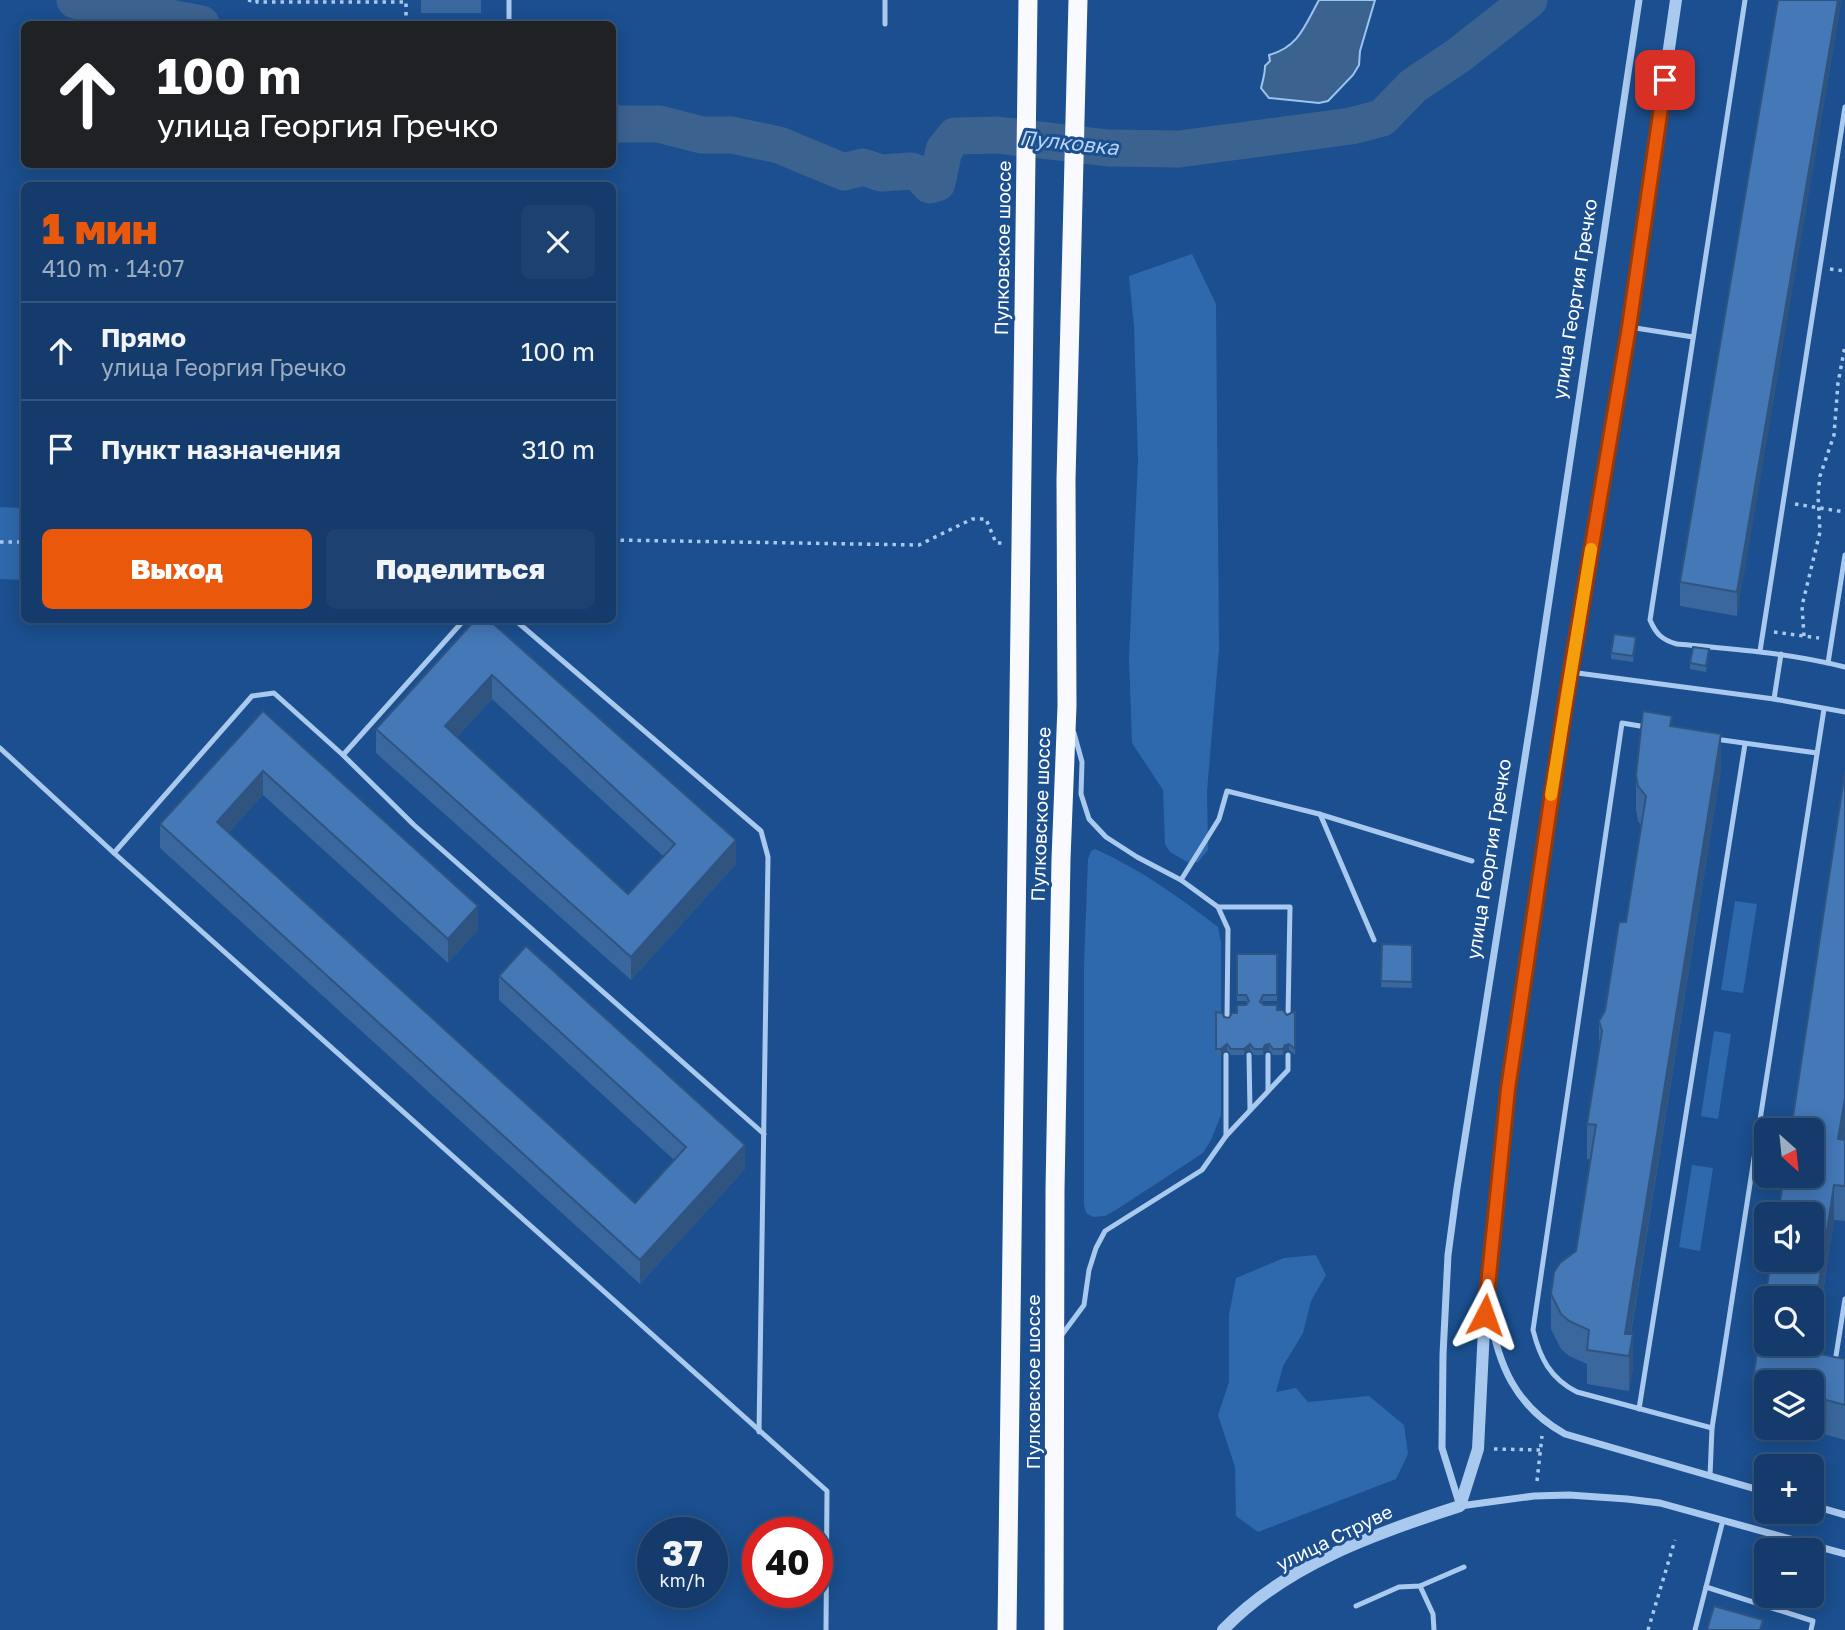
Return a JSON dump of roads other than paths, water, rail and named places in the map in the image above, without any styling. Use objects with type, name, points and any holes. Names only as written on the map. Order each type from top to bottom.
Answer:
[{"type":"highway","name":"Пулковское шоссе","points":[[1007,1630],[1028,0]]},
{"type":"highway","name":"Пулковское шоссе","points":[[1054,1630],[1055,1189],[1061,859],[1067,706],[1066,480],[1078,0]]},
{"type":"street","name":"улица Георгия Гречко","points":[[1460,1506],[1441,1448],[1450,1241],[1468,1104],[1535,694],[1639,0]]},
{"type":"street","points":[[1460,1506],[1478,1449],[1486,1289],[1506,1104],[1570,672],[1629,327],[1676,0]]},
{"type":"street","points":[[1486,1289],[1494,1343],[1512,1385],[1532,1412],[1547,1424],[1565,1434],[1754,1489]]},
{"type":"street","name":"улица Струве","points":[[1225,1629],[1257,1599],[1323,1559],[1398,1526],[1460,1506],[1534,1496],[1597,1496],[1660,1503],[1845,1553]]},
{"type":"street","points":[[1824,1509],[1845,1515]]},
{"type":"lane","points":[[509,0],[509,21]]},
{"type":"lane","points":[[885,0],[885,24]]},
{"type":"lane","points":[[1745,0],[1650,620],[1655,632],[1664,640],[1677,644],[1760,651],[1845,667]]},
{"type":"lane","points":[[1760,651],[1845,107]]},
{"type":"lane","points":[[1629,327],[1693,337]]},
{"type":"lane","points":[[1828,663],[1845,555]]},
{"type":"lane","points":[[343,755],[461,623]]},
{"type":"lane","points":[[518,623],[761,831],[768,856],[760,1432]]},
{"type":"lane","points":[[1774,699],[1781,654]]},
{"type":"lane","points":[[1570,672],[1774,699],[1845,712]]},
{"type":"lane","points":[[114,853],[251,696],[274,692],[414,825],[764,1134]]},
{"type":"lane","points":[[1067,706],[1082,762],[1081,794],[1089,819],[1106,837],[1181,880],[1218,907],[1228,929],[1227,1019]]},
{"type":"lane","points":[[1710,1476],[1712,1427],[1824,709]]},
{"type":"lane","points":[[1649,728],[1622,723],[1533,1330],[1550,1373],[1563,1385],[1577,1392],[1712,1427]]},
{"type":"lane","points":[[1704,737],[1817,753]]},
{"type":"lane","points":[[1640,1409],[1745,744]]},
{"type":"lane","points":[[0,748],[827,1491],[826,1630]]},
{"type":"lane","points":[[1181,880],[1219,819],[1227,791],[1319,814],[1472,861]]},
{"type":"lane","points":[[1319,814],[1374,940]]},
{"type":"lane","points":[[1218,907],[1290,907],[1288,1017]]},
{"type":"lane","points":[[1227,1006],[1235,1006]]},
{"type":"lane","points":[[1278,1006],[1289,1006]]},
{"type":"lane","points":[[1226,1055],[1226,1136]]},
{"type":"lane","points":[[1249,1055],[1250,1110]]},
{"type":"lane","points":[[1268,1055],[1268,1090]]},
{"type":"lane","points":[[1055,1344],[1084,1305],[1089,1270],[1105,1231],[1202,1170],[1226,1136],[1288,1070],[1288,1055]]},
{"type":"lane","points":[[1845,1299],[1835,1362],[1845,1363]]},
{"type":"lane","points":[[1695,1630],[1723,1520]]},
{"type":"lane","points":[[1356,1606],[1399,1587],[1420,1586],[1464,1567]]},
{"type":"lane","points":[[1420,1586],[1433,1614],[1434,1630]]},
{"type":"lane","points":[[1706,1587],[1813,1621],[1811,1630]]},
{"type":"waterway","name":"Пулковка","points":[[75,0],[185,21]]},
{"type":"waterway","name":"Пулковка","points":[[616,123],[659,124],[702,135],[732,135],[779,145],[844,172],[863,167],[881,173],[911,171],[921,175],[930,185],[937,183],[944,150],[955,136],[997,135],[1108,148],[1179,149],[1351,126],[1382,118],[1413,86],[1459,55],[1529,0]]}]
